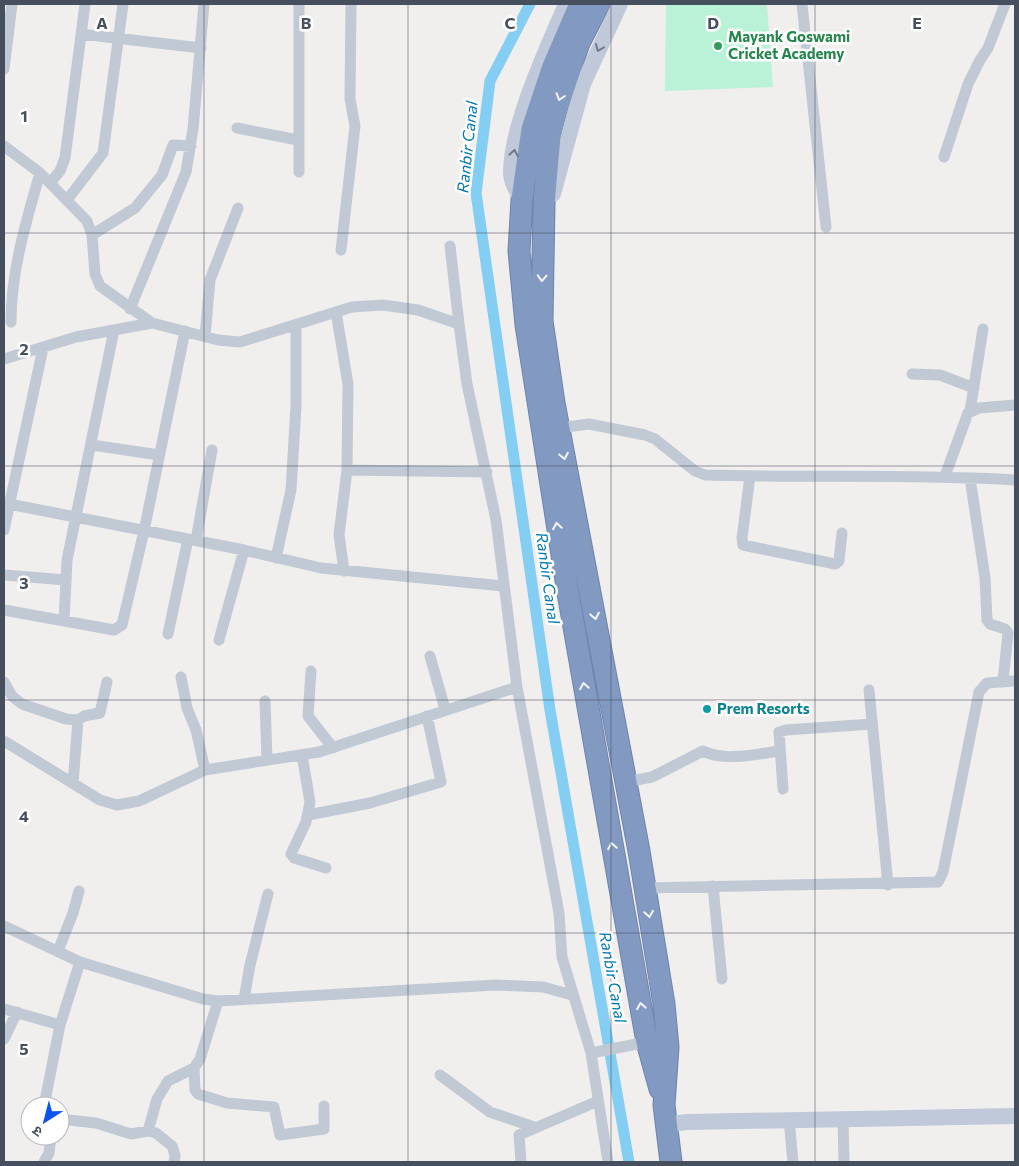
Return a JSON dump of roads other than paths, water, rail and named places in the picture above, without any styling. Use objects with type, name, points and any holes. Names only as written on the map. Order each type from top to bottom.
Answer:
[{"type":"highway","points":[[580,4],[563,40],[540,100],[532,129],[522,199],[519,251],[526,325],[571,612],[647,1042],[665,1115],[671,1162]]},
{"type":"highway","points":[[599,4],[576,51],[552,128],[546,164],[542,321],[559,428],[645,888],[667,1029],[665,1115]]},
{"type":"street","points":[[4,69],[12,4]]},
{"type":"street","points":[[50,183],[63,165],[84,4]]},
{"type":"street","points":[[67,200],[103,153],[123,4]]},
{"type":"street","points":[[130,309],[186,172],[191,146],[204,4]]},
{"type":"street","points":[[299,4],[299,172]]},
{"type":"street","points":[[341,250],[348,199],[354,126],[350,99],[351,4]]},
{"type":"street","points":[[522,199],[514,186],[511,172],[518,132],[541,63],[566,4]]},
{"type":"street","points":[[545,230],[556,178],[583,84],[620,4]]},
{"type":"street","points":[[802,4],[826,227]]},
{"type":"street","points":[[944,157],[968,84],[988,48],[1005,4]]},
{"type":"street","points":[[81,34],[201,48]]},
{"type":"street","points":[[237,128],[298,140]]},
{"type":"street","points":[[92,235],[135,208],[162,174],[173,145],[191,146]]},
{"type":"street","points":[[4,146],[40,173],[87,221],[92,235],[98,281],[106,292],[152,323],[205,336],[240,342],[352,307],[383,305],[418,310],[459,324]]},
{"type":"street","points":[[10,322],[15,269],[22,233],[40,173]]},
{"type":"street","points":[[205,336],[210,280],[238,208]]},
{"type":"street","points":[[450,246],[467,384],[496,520],[517,687],[559,913],[562,957],[572,995],[597,1052],[598,1102],[608,1162]]},
{"type":"street","points":[[336,312],[348,384],[347,470],[339,535],[344,571]]},
{"type":"street","points":[[4,359],[76,337],[152,323]]},
{"type":"street","points":[[276,558],[291,490],[296,406],[296,325]]},
{"type":"street","points":[[945,476],[962,424],[970,411],[983,329]]},
{"type":"street","points":[[64,621],[67,560],[114,330]]},
{"type":"street","points":[[4,610],[114,630],[122,625],[144,531],[185,331]]},
{"type":"street","points":[[4,530],[7,503],[42,348]]},
{"type":"street","points":[[912,374],[940,375],[974,388]]},
{"type":"street","points":[[970,411],[984,407],[1015,405]]},
{"type":"street","points":[[559,428],[589,424],[645,435],[655,439],[701,474],[852,478],[945,476],[1015,480]]},
{"type":"street","points":[[92,445],[160,455]]},
{"type":"street","points":[[168,634],[212,450]]},
{"type":"street","points":[[347,470],[487,472]]},
{"type":"street","points":[[750,476],[742,538],[743,545],[835,564],[839,561],[842,533]]},
{"type":"street","points":[[970,478],[986,578],[987,620],[990,624],[1005,629],[1008,633],[1003,681]]},
{"type":"street","points":[[7,503],[344,571],[504,586]]},
{"type":"street","points":[[219,640],[244,550]]},
{"type":"street","points":[[4,575],[66,580]]},
{"type":"street","points":[[430,656],[446,709]]},
{"type":"street","points":[[312,671],[308,716],[333,748]]},
{"type":"street","points":[[181,677],[187,708],[196,730],[205,770]]},
{"type":"street","points":[[4,682],[12,696],[22,704],[78,720],[84,716],[100,712],[107,682]]},
{"type":"street","points":[[645,888],[932,884],[940,879],[976,698],[987,683],[1015,682]]},
{"type":"street","points":[[4,741],[100,800],[117,805],[150,798],[205,770],[302,755],[333,748],[517,687]]},
{"type":"street","points":[[869,690],[888,884]]},
{"type":"street","points":[[265,701],[267,759]]},
{"type":"street","points":[[308,815],[370,802],[440,783],[427,716]]},
{"type":"street","points":[[73,783],[78,720]]},
{"type":"street","points":[[783,789],[778,734],[781,731],[872,724]]},
{"type":"street","points":[[626,782],[652,777],[703,751],[725,756],[780,751]]},
{"type":"street","points":[[302,755],[310,802],[308,815],[292,854],[294,858],[326,868]]},
{"type":"street","points":[[713,886],[722,979]]},
{"type":"street","points":[[58,951],[73,913],[79,891]]},
{"type":"street","points":[[244,999],[250,965],[268,894]]},
{"type":"street","points":[[4,926],[80,962],[189,996],[218,1001],[496,985],[543,987],[572,995]]},
{"type":"street","points":[[46,1096],[60,1026],[80,962]]},
{"type":"street","points":[[148,1131],[155,1105],[168,1081],[194,1068],[204,1052],[218,1001]]},
{"type":"street","points":[[4,1009],[60,1026]]},
{"type":"street","points":[[4,1039],[17,1012]]},
{"type":"street","points":[[597,1052],[647,1042]]},
{"type":"street","points":[[194,1068],[195,1090],[198,1094],[227,1102],[274,1107],[280,1135],[324,1129],[324,1106]]},
{"type":"street","points":[[440,1075],[490,1112],[534,1127]]},
{"type":"street","points":[[521,1162],[517,1138],[521,1133],[598,1102]]},
{"type":"street","points":[[665,1115],[687,1122],[1015,1116]]},
{"type":"street","points":[[843,1119],[844,1162]]},
{"type":"street","points":[[70,1120],[96,1123],[130,1134],[148,1131],[161,1136],[172,1146],[175,1155],[174,1162]]},
{"type":"street","points":[[789,1120],[793,1162]]},
{"type":"street","points":[[44,1162],[49,1153],[50,1146]]},
{"type":"waterway","name":"Ranbir Canal","points":[[530,4],[490,81],[476,193],[550,710],[629,1162]]},
{"type":"place","name":"Mayank Goswami Cricket Academy","points":[[718,46]]},
{"type":"place","name":"Prem Resorts","points":[[707,709]]}]
